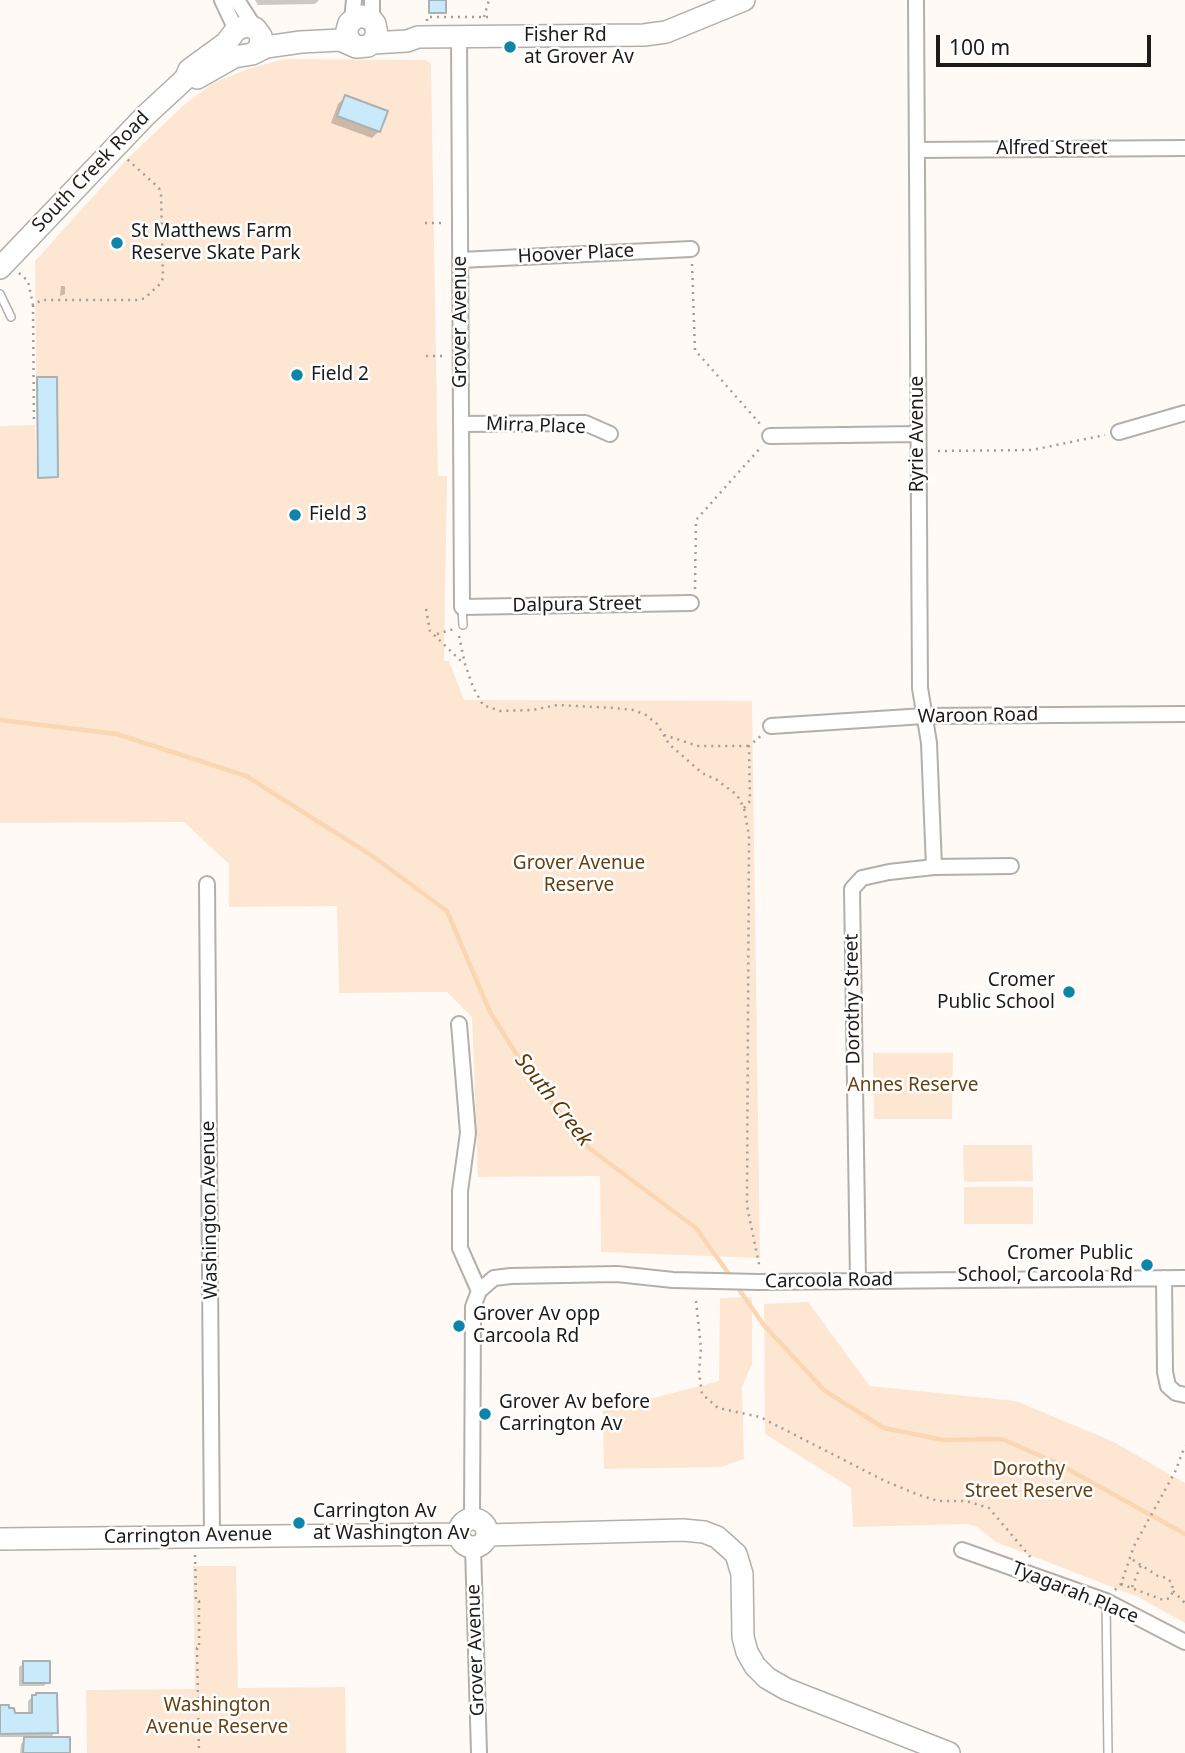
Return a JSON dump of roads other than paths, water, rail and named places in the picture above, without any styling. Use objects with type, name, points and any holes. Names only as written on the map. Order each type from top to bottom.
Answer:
[{"type":"street","points":[[222,0],[247,38]]},
{"type":"street","points":[[237,0],[247,38]]},
{"type":"street","points":[[362,22],[408,32],[418,37],[644,35],[666,32],[744,0]]},
{"type":"street","name":"Ryrie Avenue","points":[[916,0],[920,688],[929,743],[934,867]]},
{"type":"street","name":"South Creek Road","points":[[9,270],[146,115],[185,79],[195,79],[234,57],[247,38],[316,32],[362,22]]},
{"type":"street","name":"Grover Avenue","points":[[459,37],[462,607]]},
{"type":"street","name":"Alfred Street","points":[[918,150],[1185,148]]},
{"type":"street","name":"Hoover Place","points":[[460,260],[691,249]]},
{"type":"street","points":[[1119,432],[1185,413]]},
{"type":"street","name":"Mirra Place","points":[[461,424],[585,424],[610,434]]},
{"type":"street","points":[[770,436],[918,434]]},
{"type":"street","name":"Dalpura Street","points":[[462,607],[691,603]]},
{"type":"street","name":"Waroon Road","points":[[771,726],[924,716],[1185,714]]},
{"type":"street","points":[[934,867],[1011,866]]},
{"type":"street","name":"Dorothy Street","points":[[858,1280],[852,889],[862,878],[875,874],[934,867]]},
{"type":"street","name":"Washington Avenue","points":[[207,884],[212,1536]]},
{"type":"street","points":[[459,1024],[468,1133],[460,1191],[460,1248],[479,1291]]},
{"type":"street","name":"Carcoola Road","points":[[479,1291],[494,1278],[617,1274],[705,1281],[759,1275],[858,1280],[1185,1278]]},
{"type":"street","points":[[1164,1278],[1165,1372],[1168,1385],[1185,1395]]},
{"type":"street","name":"Grover Avenue","points":[[479,1291],[473,1307],[473,1534],[479,1753]]},
{"type":"street","name":"Carrington Avenue","points":[[0,1539],[683,1530],[704,1532],[717,1537],[736,1554],[742,1574],[743,1637],[747,1653],[767,1678],[786,1689],[949,1753]]},
{"type":"street","name":"Tyagarah Place","points":[[962,1550],[1106,1601],[1185,1642]]},
{"type":"lane","points":[[0,294],[11,317]]},
{"type":"lane","points":[[462,607],[463,625]]},
{"type":"lane","points":[[1106,1601],[1108,1753]]},
{"type":"waterway","name":"South Creek","points":[[0,720],[117,734],[246,776],[371,855],[447,911],[490,1012],[530,1076],[589,1148],[696,1228],[731,1277]]},
{"type":"waterway","name":"South Creek","points":[[736,1285],[763,1324],[825,1391],[884,1428],[943,1440],[1002,1439],[1057,1463],[1185,1534]]},
{"type":"place","name":"Fisher Rd at Grover Av","points":[[510,47]]},
{"type":"place","name":"St Matthews Farm Reserve Skate Park","points":[[117,243]]},
{"type":"place","name":"Field 2","points":[[297,375]]},
{"type":"place","name":"Field 3","points":[[295,515]]},
{"type":"place","name":"Cromer Public School","points":[[1069,992]]},
{"type":"place","name":"Cromer Public School, Carcoola Rd","points":[[1147,1265]]},
{"type":"place","name":"Grover Av opp Carcoola Rd","points":[[459,1326]]},
{"type":"place","name":"Grover Av before Carrington Av","points":[[485,1414]]},
{"type":"place","name":"Carrington Av at Washington Av","points":[[299,1523]]},
{"type":"park label","name":"Grover Avenue Reserve","points":[[579,875]]},
{"type":"park label","name":"Annes Reserve","points":[[913,1086]]},
{"type":"park label","name":"Dorothy Street Reserve","points":[[1029,1481]]},
{"type":"park label","name":"Washington Avenue Reserve","points":[[217,1717]]}]
